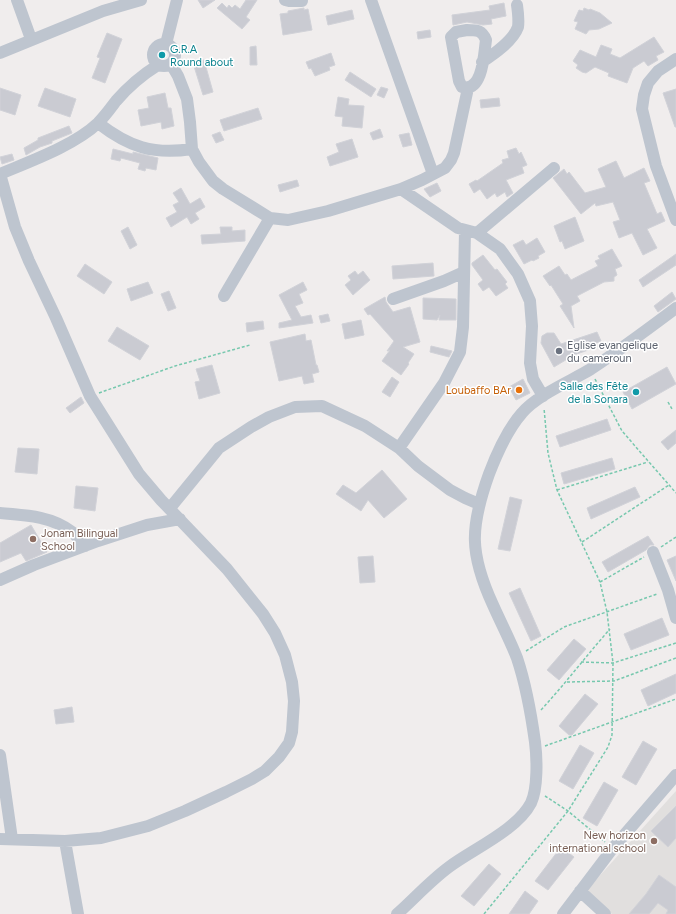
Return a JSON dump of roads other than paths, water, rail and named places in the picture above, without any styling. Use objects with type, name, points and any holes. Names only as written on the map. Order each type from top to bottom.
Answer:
[{"type":"street","points":[[17,0],[31,39]]},
{"type":"street","points":[[0,53],[31,39],[103,11],[140,0]]},
{"type":"street","points":[[166,44],[177,0]]},
{"type":"street","points":[[285,0],[302,1]]},
{"type":"street","points":[[371,0],[433,174]]},
{"type":"street","points":[[482,62],[494,54],[514,34],[518,26],[517,5]]},
{"type":"street","points":[[467,30],[477,30],[483,34],[486,40],[482,62],[479,79],[474,86],[468,88],[462,87],[459,82],[451,37],[456,32],[467,30]]},
{"type":"street","points":[[0,839],[81,840],[101,838],[141,828],[185,811],[252,779],[265,771],[279,757],[289,743],[292,732],[294,701],[292,682],[285,655],[275,633],[263,614],[227,569],[180,518],[161,500],[139,474],[90,396],[15,227],[0,174],[72,141],[98,123],[130,87],[145,73],[158,65],[162,66],[170,64],[175,57],[173,48],[166,44],[157,46],[154,49],[153,58],[158,65]]},
{"type":"street","points":[[676,59],[658,72],[648,83],[642,109],[656,166],[676,220]]},
{"type":"street","points":[[170,64],[178,76],[187,99],[192,149],[199,162],[213,181],[233,196],[270,218],[288,220],[328,211],[401,189],[445,168],[454,153],[468,88]]},
{"type":"street","points":[[98,123],[112,134],[148,150],[166,152],[192,149]]},
{"type":"street","points":[[399,448],[444,383],[460,352],[463,327],[464,272],[471,232],[554,168]]},
{"type":"street","points":[[401,189],[458,228],[471,232],[500,249],[518,274],[530,301],[532,326],[530,363],[533,379],[543,396]]},
{"type":"street","points":[[224,296],[270,218]]},
{"type":"street","points":[[393,298],[444,281],[464,272]]},
{"type":"street","points":[[397,914],[448,868],[510,826],[531,803],[535,790],[536,750],[532,720],[517,658],[481,577],[476,558],[474,536],[479,504],[497,454],[510,430],[523,412],[543,396],[590,369],[644,333],[676,308]]},
{"type":"street","points":[[170,508],[219,448],[269,417],[295,407],[322,406],[365,426],[399,448],[450,490],[479,504]]},
{"type":"street","points":[[0,513],[21,514],[43,518],[73,532],[85,546]]},
{"type":"street","points":[[0,580],[34,565],[85,546],[147,525],[180,518]]},
{"type":"street","points":[[653,552],[668,590],[676,618]]},
{"type":"street","points":[[0,755],[12,839]]},
{"type":"street","points":[[563,914],[613,848],[676,775]]},
{"type":"street","points":[[65,841],[78,914]]},
{"type":"street","points":[[580,891],[605,914]]},
{"type":"place","name":"G.R.A Round about","points":[[162,55]]},
{"type":"place","name":"Eglise evangelique du cameroun","points":[[559,351]]},
{"type":"place","name":"Loubaffo BAr","points":[[519,390]]},
{"type":"place","name":"Salle des Fête de la Sonara","points":[[636,392]]},
{"type":"place","name":"Jonam Bilingual School","points":[[33,539]]},
{"type":"place","name":"New horizon international school","points":[[654,841]]}]
